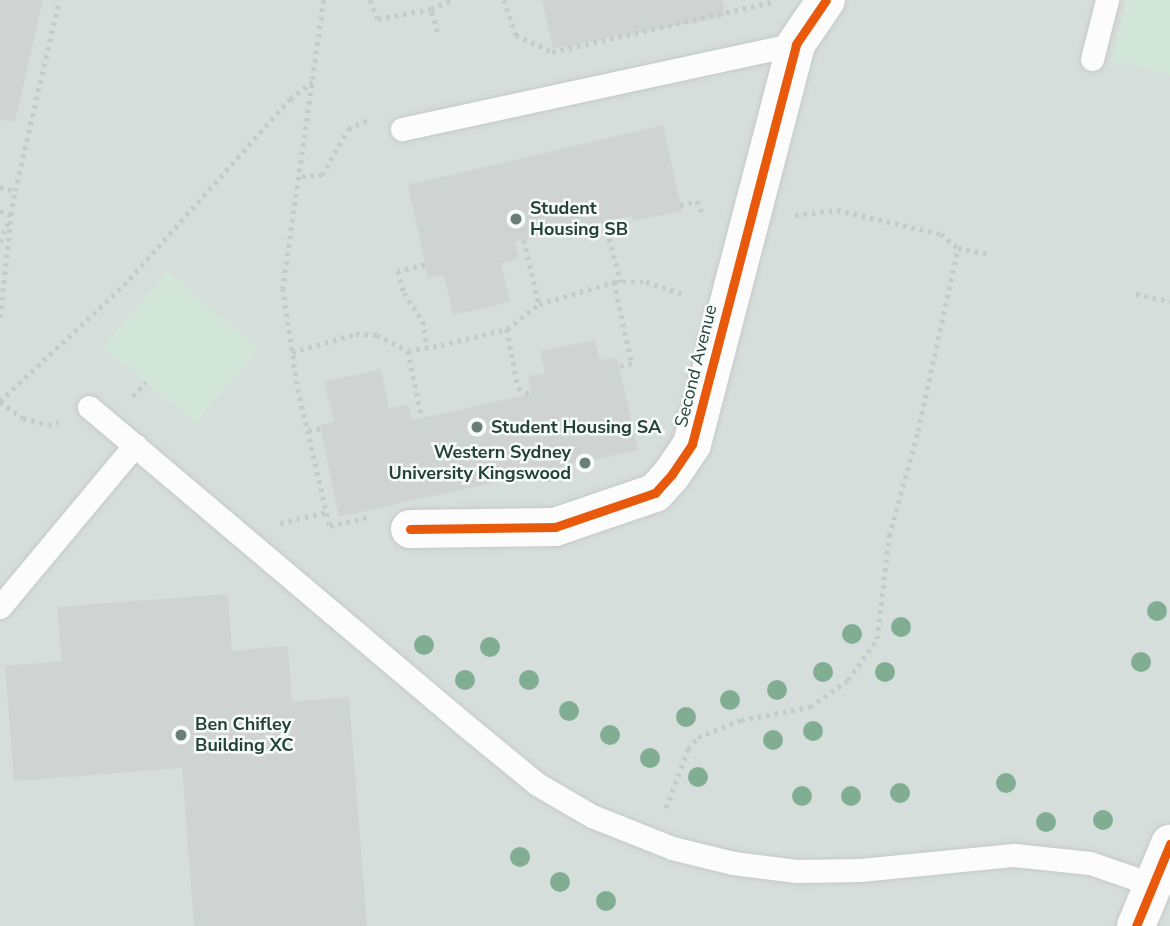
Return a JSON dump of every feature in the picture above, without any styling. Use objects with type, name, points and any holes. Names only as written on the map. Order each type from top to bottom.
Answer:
[{"type":"street","name":"Second Avenue","points":[[410,529],[555,527],[654,493],[692,444],[743,244],[812,19]]},
{"type":"street","points":[[1136,926],[1170,844]]},
{"type":"lane","points":[[1093,59],[1107,0]]},
{"type":"lane","points":[[402,129],[812,19]]},
{"type":"lane","points":[[89,407],[537,784],[592,816],[654,841],[733,863],[796,871],[860,870],[1014,855],[1090,863],[1154,885]]},
{"type":"lane","points":[[0,607],[135,445]]},
{"type":"path","points":[[0,317],[15,191],[59,0]]},
{"type":"path","points":[[324,0],[302,176],[283,288],[292,352],[330,526],[380,515],[410,529]]},
{"type":"path","points":[[370,0],[378,19],[431,9],[452,0]]},
{"type":"path","points":[[504,0],[516,34],[552,52],[766,2],[788,3],[812,19]]},
{"type":"path","points":[[431,9],[437,32]]},
{"type":"path","points":[[89,407],[78,418],[48,425],[23,418],[0,402],[124,285],[289,99],[312,82]]},
{"type":"path","points":[[302,176],[312,178],[328,169],[337,144],[353,125],[399,109],[402,129]]},
{"type":"path","points":[[0,187],[15,191]]},
{"type":"path","points":[[743,244],[806,211],[837,210],[941,234],[958,248],[988,254]]},
{"type":"path","points":[[0,211],[11,215]]},
{"type":"path","points":[[0,242],[11,215]]},
{"type":"path","points":[[605,222],[621,282]]},
{"type":"path","points":[[524,240],[539,304]]},
{"type":"path","points":[[654,841],[688,749],[698,737],[741,720],[810,707],[848,680],[877,639],[889,536],[918,431],[958,248]]},
{"type":"path","points":[[425,265],[398,271],[404,293],[423,321],[427,347]]},
{"type":"path","points":[[292,352],[356,334],[377,335],[408,351],[427,347],[507,329],[539,304],[614,282],[646,282],[727,307]]},
{"type":"path","points":[[614,282],[632,364],[620,367]]},
{"type":"path","points":[[1136,294],[1170,301]]},
{"type":"path","points":[[507,329],[518,388],[531,394]]},
{"type":"path","points":[[408,351],[422,418]]},
{"type":"path","points":[[308,430],[321,429]]},
{"type":"shaded area","name":"Western Sydney University Kingswood","points":[[0,0],[1170,0],[1170,926],[0,926]]},
{"type":"green space","points":[[1127,0],[1170,0],[1170,75],[1111,61]]},
{"type":"green space","points":[[167,271],[259,349],[195,423],[103,347]]},
{"type":"building","points":[[0,0],[43,0],[15,122],[0,120]]},
{"type":"building","points":[[542,0],[723,0],[725,16],[553,49]]},
{"type":"building","name":"Student Housing SB","points":[[663,125],[682,211],[633,221],[632,216],[515,242],[519,259],[501,263],[510,302],[453,315],[444,275],[428,278],[408,185]]},
{"type":"building","name":"Student Housing SA","points":[[595,340],[600,361],[617,357],[638,450],[339,517],[320,425],[334,422],[324,382],[381,369],[389,408],[408,404],[412,420],[531,394],[528,377],[545,373],[540,351]]},
{"type":"building","name":"Ben Chifley Building XC","points":[[228,594],[232,651],[288,646],[292,702],[349,697],[367,926],[194,926],[182,768],[14,781],[5,666],[62,661],[57,607]]},
{"type":"cycle path","points":[[410,529],[555,527],[655,493],[672,474],[692,444],[796,44],[826,0]]},
{"type":"cycle path","points":[[1136,926],[1170,844]]},
{"type":"place","name":"Student Housing SB","points":[[516,219]]},
{"type":"place","name":"Student Housing SA","points":[[477,427]]},
{"type":"place","name":"Western Sydney University Kingswood","points":[[585,463]]},
{"type":"place","name":"Ben Chifley Building XC","points":[[181,735]]}]
